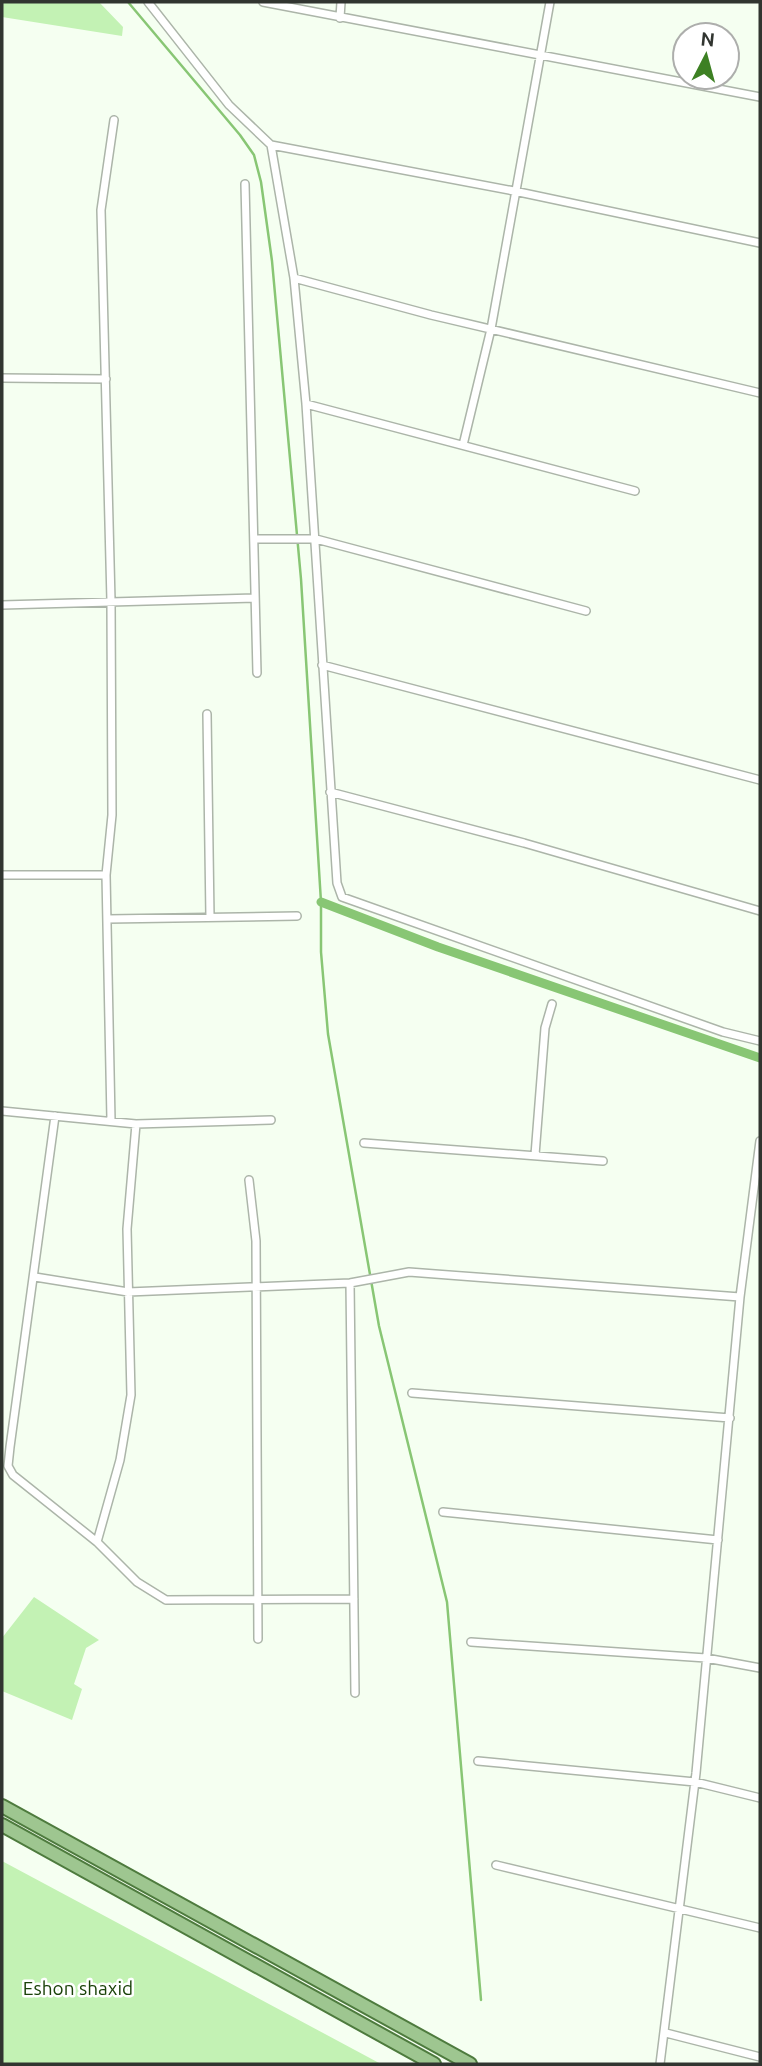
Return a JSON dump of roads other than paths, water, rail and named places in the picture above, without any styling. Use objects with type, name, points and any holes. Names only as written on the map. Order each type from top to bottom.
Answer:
[{"type":"main road","points":[[2,1806],[470,2064]]},
{"type":"main road","points":[[2,1825],[434,2064]]},
{"type":"street","points":[[148,2],[229,106],[271,145],[514,191],[760,243]]},
{"type":"street","points":[[263,2],[760,97]]},
{"type":"street","points":[[340,18],[341,2]]},
{"type":"street","points":[[463,445],[491,329],[550,2]]},
{"type":"street","points":[[111,1120],[106,875],[113,815],[111,601],[102,210],[114,120]]},
{"type":"street","points":[[271,145],[294,278],[306,404],[330,792],[337,883],[342,897],[723,1032],[760,1041]]},
{"type":"street","points":[[245,184],[257,673]]},
{"type":"street","points":[[294,278],[491,329],[760,393]]},
{"type":"street","points":[[2,378],[106,379]]},
{"type":"street","points":[[306,404],[635,491]]},
{"type":"street","points":[[254,540],[316,539],[586,611]]},
{"type":"street","points":[[2,605],[255,598]]},
{"type":"street","points":[[322,665],[760,780]]},
{"type":"street","points":[[207,715],[210,917]]},
{"type":"street","points":[[330,792],[760,911]]},
{"type":"street","points":[[2,875],[106,875]]},
{"type":"street","points":[[108,919],[297,916]]},
{"type":"street","points":[[536,1155],[545,1028],[552,1004]]},
{"type":"street","points":[[2,1111],[136,1124],[271,1120]]},
{"type":"street","points":[[55,1116],[35,1277],[6,1447],[8,1466],[13,1475],[97,1542],[137,1582],[166,1600],[354,1599]]},
{"type":"street","points":[[97,1542],[120,1460],[131,1395],[127,1229],[136,1124]]},
{"type":"street","points":[[660,2064],[666,2034],[695,1782],[740,1297],[760,1141]]},
{"type":"street","points":[[365,1143],[603,1161]]},
{"type":"street","points":[[249,1180],[256,1241],[257,1288],[258,1639]]},
{"type":"street","points":[[35,1277],[128,1292],[351,1283],[409,1272],[740,1297]]},
{"type":"street","points":[[351,1283],[355,1693]]},
{"type":"street","points":[[412,1393],[730,1419]]},
{"type":"street","points":[[443,1512],[718,1540]]},
{"type":"street","points":[[471,1642],[706,1658],[760,1668]]},
{"type":"street","points":[[478,1761],[695,1782],[760,1798]]},
{"type":"street","points":[[496,1865],[760,1928]]},
{"type":"street","points":[[666,2034],[760,2057]]},
{"type":"waterway","points":[[128,2],[240,135],[254,155],[261,182],[272,261],[301,579],[321,902],[321,952],[328,1034],[379,1326],[447,1602],[481,2000]]},
{"type":"waterway","points":[[321,902],[438,947],[760,1058]]},
{"type":"park label","name":"Eshon shaxid","points":[[78,1988]]}]
